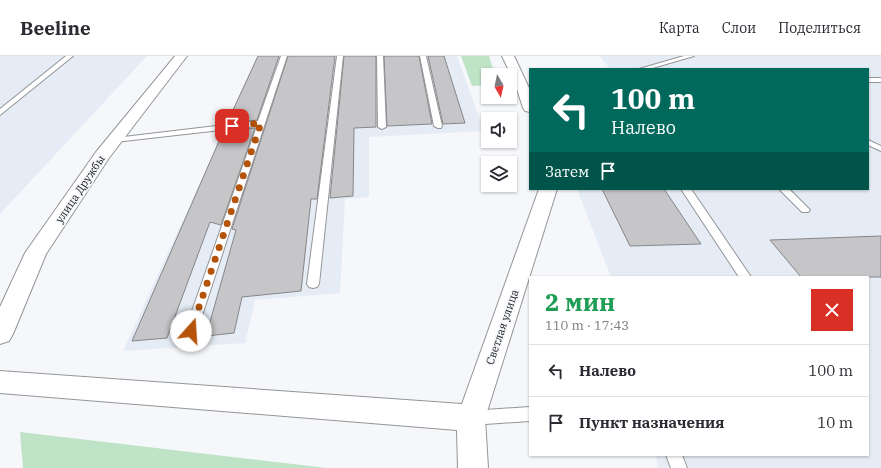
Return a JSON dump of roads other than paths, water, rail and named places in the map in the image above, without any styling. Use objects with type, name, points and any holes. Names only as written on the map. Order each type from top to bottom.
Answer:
[{"type":"street","name":"улица Дружбы","points":[[0,334],[36,253],[115,140],[181,56]]},
{"type":"street","points":[[508,56],[525,83],[529,103]]},
{"type":"street","name":"Светлая улица","points":[[473,468],[471,418],[548,190]]},
{"type":"street","points":[[0,382],[471,418]]},
{"type":"lane","points":[[0,113],[70,56]]},
{"type":"lane","points":[[191,331],[284,56]]},
{"type":"lane","points":[[313,284],[340,56]]},
{"type":"lane","points":[[380,56],[382,127]]},
{"type":"lane","points":[[423,56],[438,126]]},
{"type":"lane","points":[[646,68],[691,56]]},
{"type":"lane","points":[[869,80],[881,80]]},
{"type":"lane","points":[[115,140],[261,123]]},
{"type":"lane","points":[[869,143],[881,149]]},
{"type":"lane","points":[[687,190],[745,276]]},
{"type":"lane","points":[[785,190],[805,210]]},
{"type":"lane","points":[[471,418],[529,414]]},
{"type":"lane","points":[[674,456],[679,468]]}]
